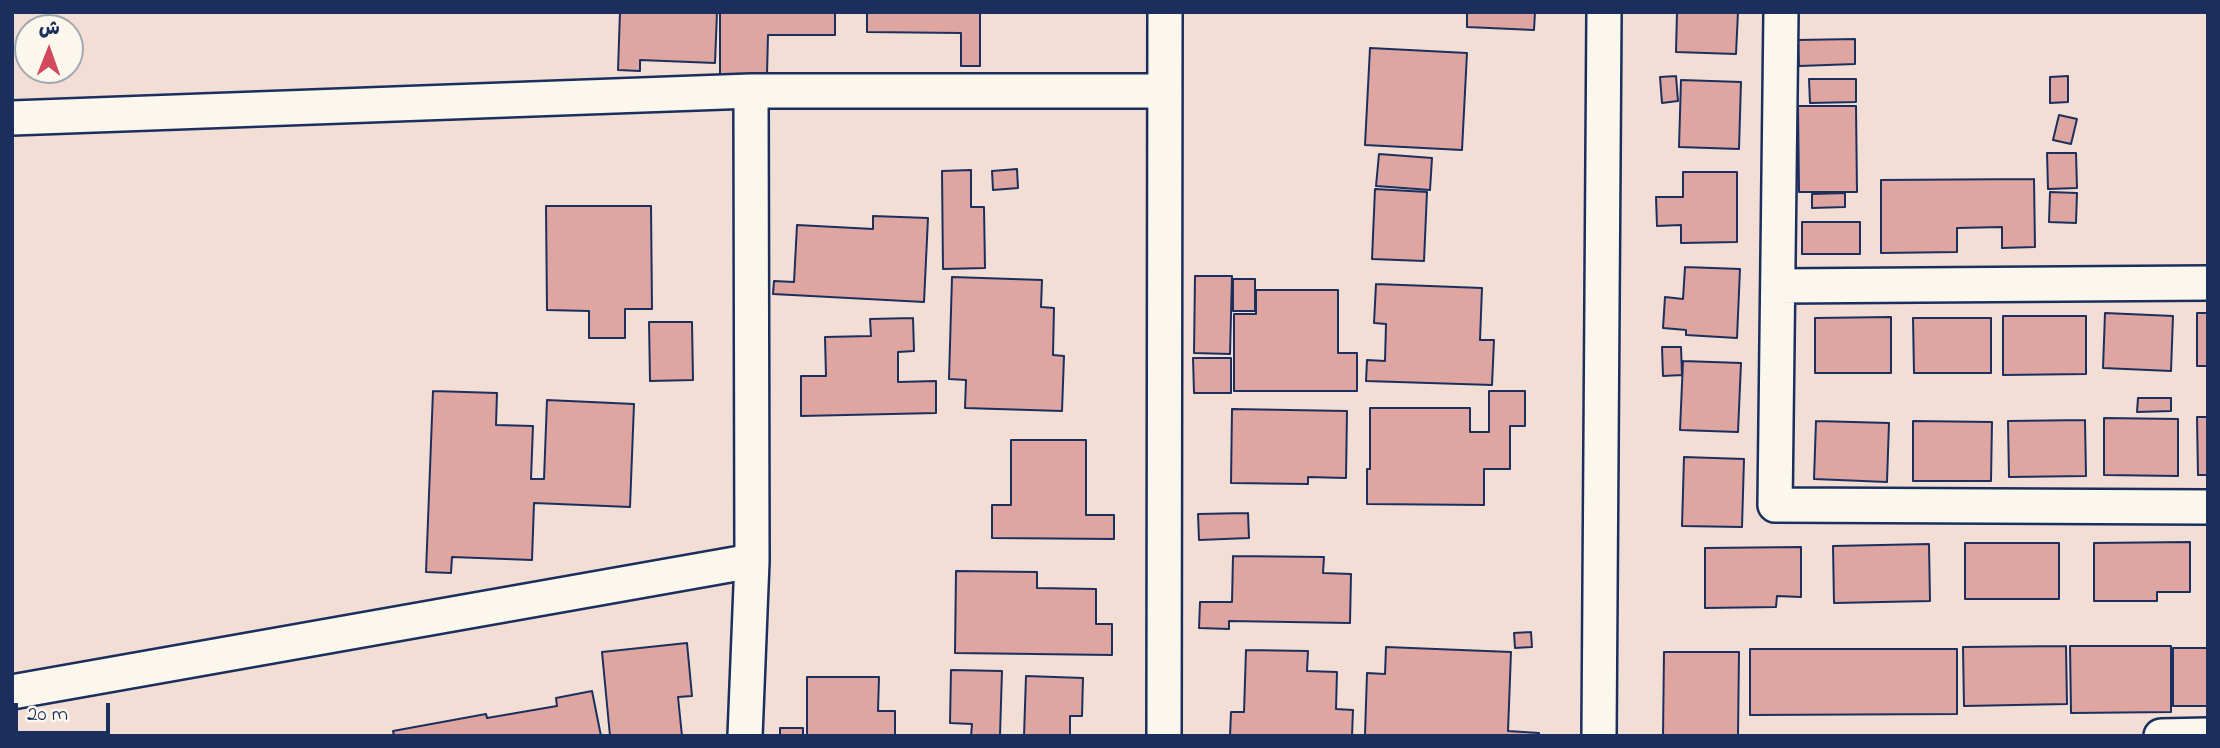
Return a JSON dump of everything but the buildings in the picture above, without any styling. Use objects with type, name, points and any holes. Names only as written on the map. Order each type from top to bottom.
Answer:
[{"type":"street","points":[[1164,736],[1165,12]]},
{"type":"street","points":[[1599,736],[1604,12]]},
{"type":"street","points":[[1781,12],[1775,505],[2208,507]]},
{"type":"street","points":[[12,118],[751,91],[1165,91]]},
{"type":"street","points":[[745,736],[752,561],[751,91]]},
{"type":"street","points":[[1778,286],[2208,283]]},
{"type":"street","points":[[12,692],[752,561]]},
{"type":"street","points":[[2161,736],[2208,735]]}]
